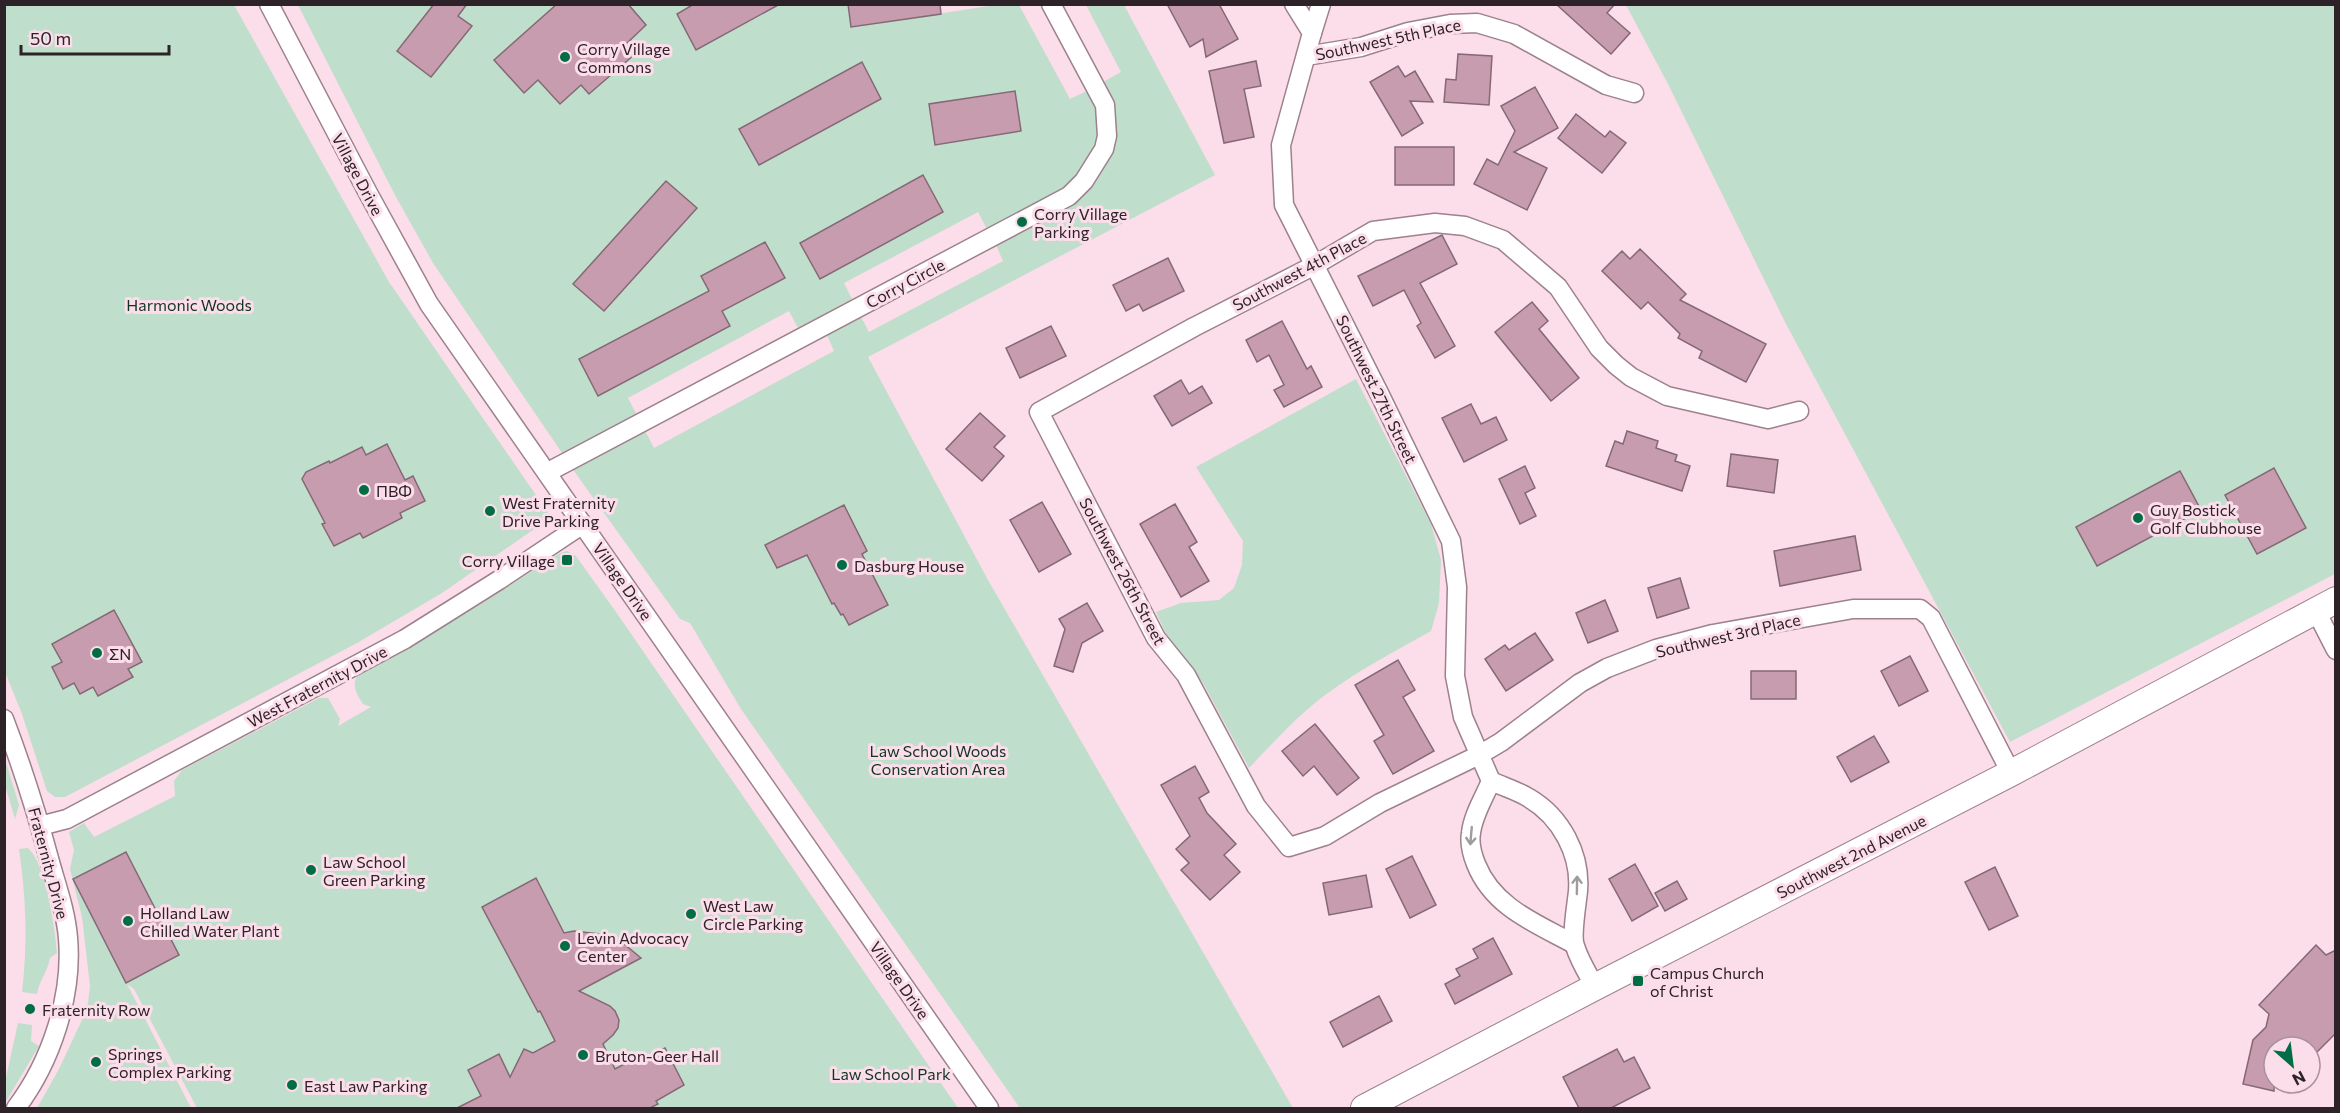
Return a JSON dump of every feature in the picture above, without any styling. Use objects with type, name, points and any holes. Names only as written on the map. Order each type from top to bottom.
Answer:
[{"type":"main road","name":"Southwest 2nd Avenue","points":[[1364,1108],[2011,773],[2326,605]]},
{"type":"street","name":"Village Drive","points":[[268,4],[429,304],[989,1108]]},
{"type":"street","name":"Corry Circle","points":[[548,472],[1069,196],[1084,181],[1104,149],[1107,136],[1106,105],[1051,4]]},
{"type":"street","points":[[1294,4],[1312,33]]},
{"type":"street","name":"Southwest 27th Street","points":[[1321,4],[1281,145],[1284,205],[1380,393],[1451,541],[1457,587],[1455,676],[1462,717],[1491,782]]},
{"type":"street","name":"Southwest 5th Place","points":[[1306,56],[1361,47],[1408,32],[1450,24],[1477,23],[1514,34],[1606,85],[1634,93]]},
{"type":"street","name":"Southwest 4th Place","points":[[1039,412],[1373,231],[1435,223],[1465,226],[1503,240],[1558,287],[1599,348],[1631,377],[1667,396],[1737,414],[1768,419],[1799,411]]},
{"type":"street","name":"Southwest 26th Street","points":[[1039,412],[1156,639],[1186,675],[1256,806],[1289,847]]},
{"type":"street","name":"West Fraternity Drive","points":[[40,826],[67,819],[376,655],[499,580],[583,524]]},
{"type":"street","points":[[2326,605],[2336,650]]},
{"type":"street","name":"Southwest 3rd Place","points":[[1289,847],[1325,836],[1380,803],[1479,755],[1501,742],[1580,683],[1607,668],[1656,649],[1713,634],[1853,609],[1918,609],[1931,618],[2011,773]]},
{"type":"street","name":"Fraternity Drive","points":[[4,719],[40,826],[67,928],[68,961],[61,1011],[40,1072],[16,1108]]},
{"type":"street","points":[[1574,944],[1510,908],[1492,892],[1481,874],[1470,845],[1470,833],[1491,782],[1528,797],[1540,806],[1551,815],[1568,840],[1578,874],[1574,944],[1595,987]]},
{"type":"green space","name":"Harmonic Woods","points":[[4,5],[234,5],[389,282],[549,514],[549,517],[540,525],[442,593],[357,643],[65,797],[55,797],[47,791],[22,714],[5,672]]},
{"type":"green space","name":"Law School Woods Conservation Area","points":[[298,5],[434,5],[397,51],[431,77],[471,26],[458,16],[467,5],[557,5],[524,92],[538,80],[560,104],[581,85],[590,94],[634,54],[626,44],[646,25],[628,5],[694,5],[677,14],[696,49],[780,5],[848,5],[852,27],[989,5],[1019,5],[1070,99],[1089,90],[1097,119],[1096,143],[1088,163],[1073,180],[1055,194],[988,231],[978,212],[844,283],[852,299],[798,328],[789,311],[628,398],[654,448],[834,351],[827,335],[861,317],[869,332],[1003,261],[996,245],[1079,198],[1097,176],[1111,153],[1116,130],[1115,119],[1103,82],[1121,72],[1086,5],[1124,5],[1215,175],[868,357],[988,580],[1293,1108],[1020,1108],[741,709],[690,623],[680,619],[579,478],[433,263],[396,197]],"holes":[[[862,63],[881,98],[759,165]],[[1015,91],[1021,131],[935,145],[929,104]],[[923,176],[943,211],[820,279],[800,243]],[[666,181],[697,209],[603,311],[573,283]],[[765,242],[784,278],[722,311],[580,359],[709,291],[701,276]]]},
{"type":"green space","points":[[1626,5],[2335,5],[2335,574],[2010,742],[1785,322],[1668,84]]},
{"type":"green space","points":[[1356,379],[1431,524],[1441,560],[1439,603],[1431,631],[1364,669],[1325,695],[1295,721],[1249,768],[1203,683],[1167,636],[1156,612],[1181,603],[1219,600],[1234,588],[1242,565],[1243,541],[1196,467]]},
{"type":"green space","name":"Law School Park","points":[[567,551],[576,556],[616,612],[958,1108],[197,1108],[134,989],[127,984],[191,1108],[37,1108],[59,1069],[81,1022],[88,1003],[90,986],[82,917],[70,869],[74,850],[69,832],[84,823],[94,837],[175,796],[174,781],[182,770],[319,698],[328,698],[340,719],[338,726],[371,707],[363,704],[357,693],[355,682],[359,674],[481,604],[560,553]]},
{"type":"green space","points":[[5,759],[19,805],[15,819],[5,785]]},
{"type":"green space","points":[[28,848],[45,882],[57,953],[50,958],[37,994],[22,992],[25,920],[19,849]]},
{"type":"green space","points":[[18,1023],[32,1025],[31,1041],[39,1046],[5,1103],[5,1082]]},
{"type":"building","points":[[434,4],[467,4],[458,16],[472,26],[431,77],[397,51]]},
{"type":"building","name":"Corry Village Commons","points":[[557,4],[628,4],[646,25],[626,44],[635,54],[589,94],[581,85],[560,104],[538,80],[524,93],[494,60]]},
{"type":"building","points":[[694,4],[780,4],[696,50],[677,14]]},
{"type":"building","points":[[848,4],[940,4],[941,14],[851,27]]},
{"type":"building","points":[[1167,4],[1219,4],[1238,39],[1206,57],[1203,39],[1190,47]]},
{"type":"building","points":[[1556,4],[1615,4],[1607,13],[1630,33],[1611,54]]},
{"type":"building","points":[[1458,54],[1492,56],[1489,105],[1444,102],[1446,79],[1456,80]]},
{"type":"building","points":[[1256,61],[1261,86],[1244,89],[1254,137],[1224,143],[1209,71]]},
{"type":"building","points":[[862,62],[881,99],[759,165],[739,129]]},
{"type":"building","points":[[1398,66],[1405,77],[1415,71],[1433,102],[1410,101],[1423,123],[1402,136],[1370,82]]},
{"type":"building","points":[[1535,87],[1558,128],[1514,152],[1547,168],[1527,210],[1474,184],[1487,159],[1498,165],[1515,131],[1501,106]]},
{"type":"building","points":[[1015,91],[1021,131],[935,145],[929,104]]},
{"type":"building","points":[[1576,114],[1605,137],[1610,131],[1626,143],[1602,173],[1558,138]]},
{"type":"building","points":[[1395,147],[1454,147],[1454,185],[1395,185]]},
{"type":"building","points":[[923,175],[943,212],[820,279],[800,243]]},
{"type":"building","points":[[666,181],[697,208],[604,311],[573,284]]},
{"type":"building","points":[[1442,235],[1457,264],[1420,283],[1455,346],[1435,358],[1417,326],[1421,323],[1404,290],[1373,306],[1358,276]]},
{"type":"building","points":[[765,242],[785,278],[722,311],[730,326],[598,396],[579,359],[709,291],[701,276]]},
{"type":"building","points":[[1640,249],[1686,294],[1680,300],[1766,344],[1746,382],[1699,358],[1702,351],[1678,338],[1680,334],[1648,302],[1641,309],[1602,271],[1622,251],[1630,259]]},
{"type":"building","points":[[1168,258],[1184,291],[1143,311],[1139,304],[1126,311],[1113,285]]},
{"type":"building","points":[[1532,302],[1548,321],[1539,329],[1579,378],[1551,401],[1495,332]]},
{"type":"building","points":[[1282,321],[1307,369],[1311,366],[1322,387],[1284,407],[1274,390],[1284,385],[1269,355],[1257,362],[1246,340]]},
{"type":"building","points":[[1051,326],[1066,356],[1020,378],[1006,348]]},
{"type":"building","points":[[1181,380],[1189,394],[1202,386],[1212,403],[1172,426],[1154,396]]},
{"type":"building","points":[[1471,404],[1481,424],[1496,417],[1507,440],[1464,462],[1442,418]]},
{"type":"building","points":[[980,413],[1005,436],[994,447],[1004,456],[982,481],[946,449]]},
{"type":"building","points":[[1627,431],[1658,441],[1656,448],[1677,455],[1675,461],[1690,466],[1682,491],[1606,466],[1615,441],[1623,444]]},
{"type":"building","name":"ΠΒΦ","points":[[387,444],[405,480],[413,476],[425,501],[400,513],[402,518],[363,538],[360,533],[334,546],[302,479],[306,472],[362,447],[366,455]]},
{"type":"building","points":[[1731,454],[1778,460],[1774,493],[1727,486]]},
{"type":"building","points":[[1525,466],[1535,488],[1525,493],[1536,516],[1520,524],[1499,479]]},
{"type":"building","points":[[2274,468],[2306,528],[2257,554],[2225,495]]},
{"type":"building","name":"Guy Bostick Golf Clubhouse","points":[[2180,471],[2201,510],[2097,566],[2076,527]]},
{"type":"building","points":[[1042,502],[1071,554],[1039,572],[1010,520]]},
{"type":"building","points":[[1175,504],[1197,542],[1189,547],[1209,581],[1181,597],[1140,524]]},
{"type":"building","name":"Dasburg House","points":[[844,505],[867,551],[862,554],[888,605],[849,625],[843,614],[841,615],[834,603],[832,604],[807,555],[777,568],[765,545]]},
{"type":"building","points":[[1855,536],[1861,570],[1780,586],[1774,551]]},
{"type":"building","points":[[1680,578],[1689,608],[1657,618],[1648,588]]},
{"type":"building","points":[[1605,600],[1618,631],[1588,643],[1576,613]]},
{"type":"building","points":[[1087,603],[1103,631],[1082,643],[1073,672],[1054,666],[1065,629],[1059,619]]},
{"type":"building","name":"ΣΝ","points":[[114,610],[142,662],[128,669],[133,677],[98,696],[93,687],[80,694],[74,683],[63,689],[52,667],[62,662],[52,644]]},
{"type":"building","points":[[1535,633],[1553,660],[1506,691],[1485,659],[1505,645],[1509,650]]},
{"type":"building","points":[[1910,656],[1928,691],[1899,706],[1881,671]]},
{"type":"building","points":[[1398,660],[1415,690],[1403,697],[1434,751],[1393,774],[1374,741],[1384,735],[1355,685]]},
{"type":"building","points":[[1751,671],[1796,671],[1796,699],[1751,699]]},
{"type":"building","points":[[1315,724],[1359,778],[1337,795],[1314,766],[1303,776],[1282,751]]},
{"type":"building","points":[[1874,736],[1889,762],[1851,782],[1837,757]]},
{"type":"building","points":[[1195,766],[1209,792],[1199,798],[1207,813],[1236,844],[1224,855],[1240,872],[1210,900],[1181,870],[1189,863],[1176,849],[1190,836],[1161,785]]},
{"type":"building","name":"Holland Law Chilled Water Plant","points":[[126,852],[179,955],[126,983],[73,879]]},
{"type":"building","points":[[1412,856],[1436,905],[1410,918],[1386,869]]},
{"type":"building","points":[[1635,864],[1658,906],[1632,921],[1609,879]]},
{"type":"building","points":[[1995,867],[2018,916],[1989,930],[1965,882]]},
{"type":"building","points":[[1366,875],[1372,907],[1329,915],[1323,883]]},
{"type":"building","points":[[536,878],[564,933],[574,931],[600,934],[624,944],[641,958],[579,991],[610,1006],[615,1011],[619,1020],[618,1028],[603,1044],[615,1069],[634,1059],[636,1062],[665,1048],[684,1085],[656,1101],[658,1104],[650,1108],[457,1108],[481,1096],[468,1070],[499,1054],[510,1077],[524,1049],[533,1053],[555,1041],[482,907]]},
{"type":"building","points":[[1677,881],[1687,899],[1665,911],[1655,893]]},
{"type":"building","points":[[1493,938],[1512,974],[1455,1004],[1445,984],[1460,976],[1456,969],[1478,958],[1473,949]]},
{"type":"building","points":[[2316,945],[2326,955],[2336,950],[2336,1033],[2322,1047],[2322,1035],[2262,1035],[2262,1088],[2243,1084],[2253,1040],[2266,1027],[2269,1014],[2259,1005]]},
{"type":"building","points":[[1379,996],[1392,1021],[1343,1047],[1330,1022]]},
{"type":"building","points":[[1617,1049],[1624,1062],[1634,1057],[1650,1088],[1611,1108],[1579,1108],[1563,1077]]},
{"type":"place","name":"Corry Village Commons","points":[[565,57]]},
{"type":"place","name":"Corry Village Parking","points":[[1022,222]]},
{"type":"place","name":"ΠΒΦ","points":[[364,490]]},
{"type":"place","name":"West Fraternity Drive Parking","points":[[490,511]]},
{"type":"place","name":"Guy Bostick Golf Clubhouse","points":[[2138,518]]},
{"type":"place","name":"Corry Village","points":[[567,560]]},
{"type":"place","name":"Dasburg House","points":[[842,565]]},
{"type":"place","name":"ΣΝ","points":[[97,653]]},
{"type":"place","name":"Law School Green Parking","points":[[311,870]]},
{"type":"place","name":"West Law Circle Parking","points":[[691,914]]},
{"type":"place","name":"Holland Law Chilled Water Plant","points":[[128,921]]},
{"type":"place","name":"Levin Advocacy Center","points":[[565,946]]},
{"type":"place","name":"Campus Church of Christ","points":[[1638,981]]},
{"type":"place","name":"Fraternity Row","points":[[30,1009]]},
{"type":"place","name":"Bruton-Geer Hall","points":[[583,1055]]},
{"type":"place","name":"Springs Complex Parking","points":[[96,1062]]},
{"type":"place","name":"East Law Parking","points":[[292,1085]]}]
